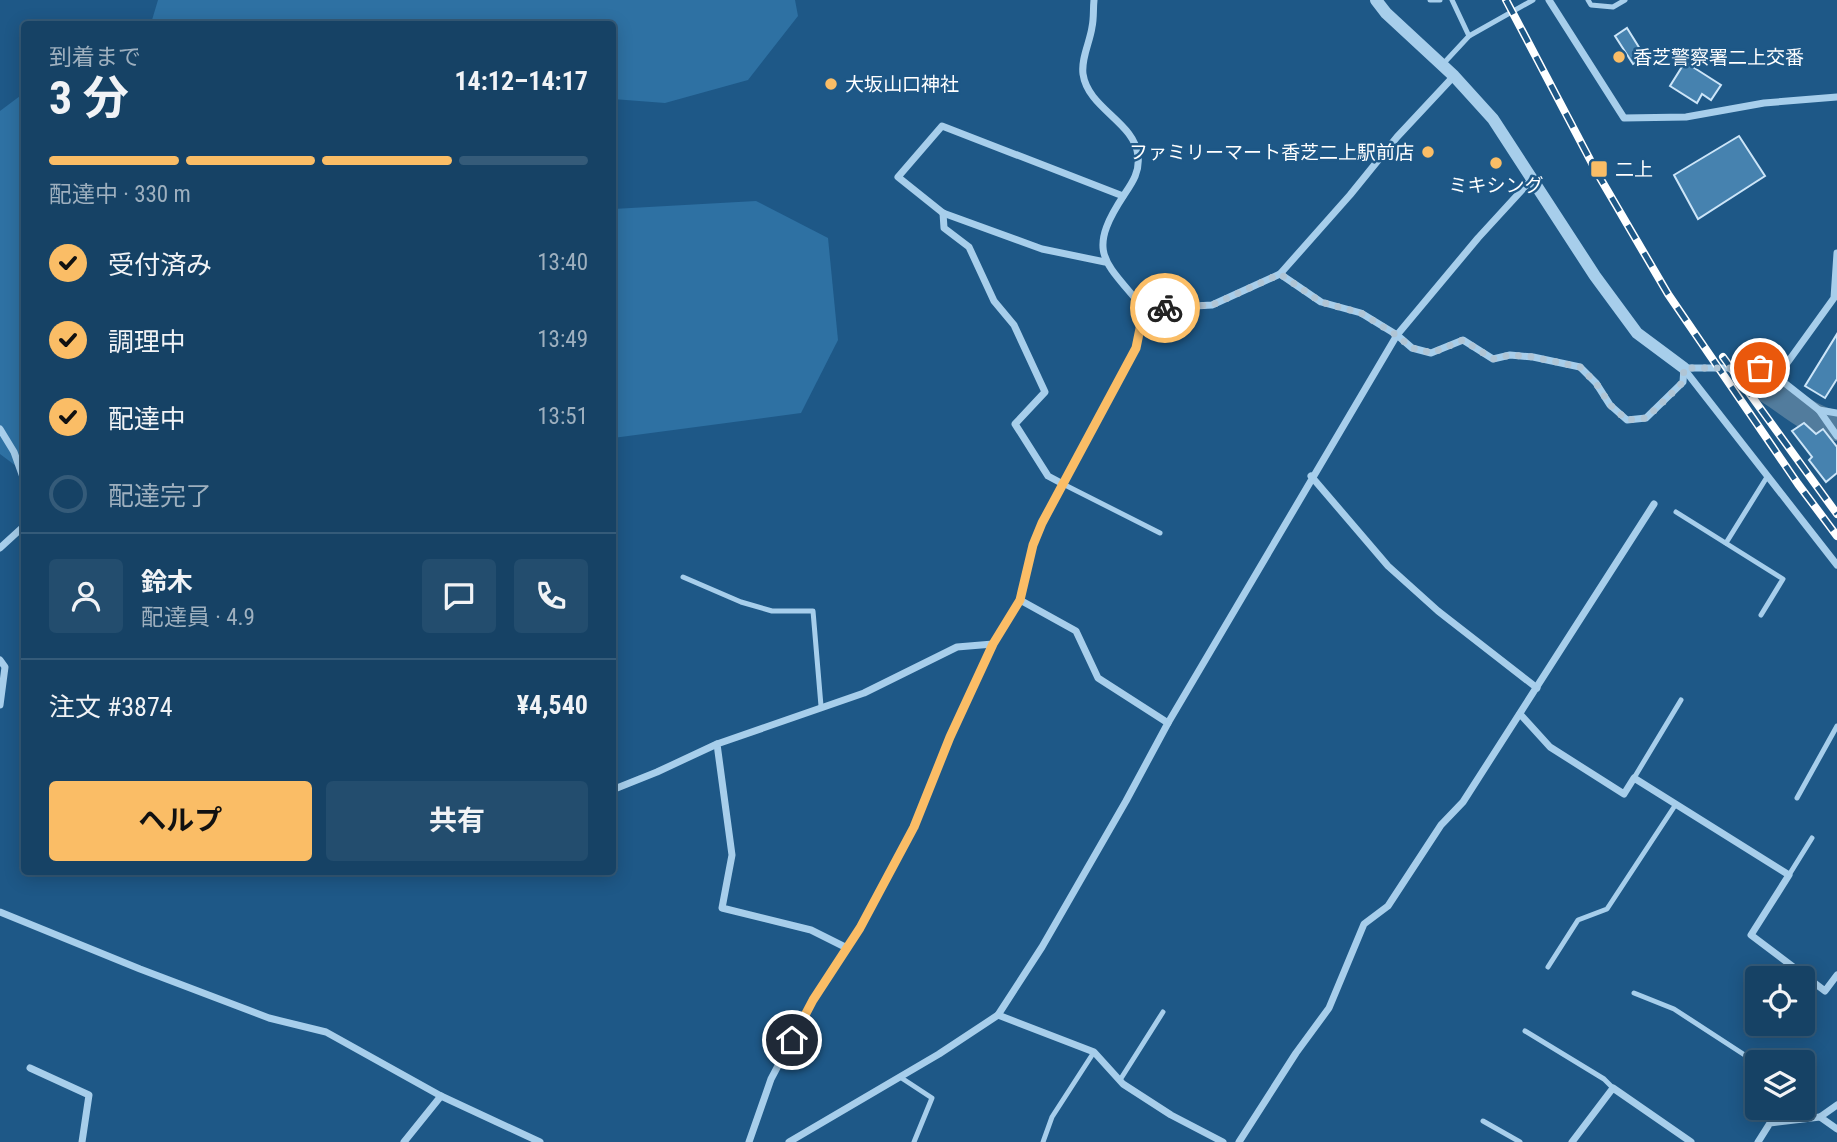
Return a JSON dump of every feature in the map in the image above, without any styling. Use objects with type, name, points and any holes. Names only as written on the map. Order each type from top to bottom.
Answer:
[{"type":"street","points":[[1094,0],[1083,74],[1088,89],[1131,136],[1138,154],[1135,181],[1111,216],[1101,244],[1105,262],[1144,309]]},
{"type":"street","points":[[1376,0],[1386,13],[1454,76],[1493,119],[1595,276],[1637,333],[1684,368],[1837,565]]},
{"type":"street","points":[[1549,0],[1624,118],[1686,117],[1764,103],[1837,97]]},
{"type":"street","points":[[1144,309],[1212,305],[1280,274],[1454,76]]},
{"type":"street","points":[[1105,262],[1042,248],[943,213],[898,177],[942,126],[1123,197]]},
{"type":"street","points":[[789,1142],[998,1015],[1042,947],[1168,723],[1396,335],[1533,178]]},
{"type":"street","points":[[943,213],[944,228],[969,247],[994,301],[1014,325],[1045,392],[1015,424],[1048,477],[1063,484]]},
{"type":"street","points":[[1777,377],[1834,298],[1837,253]]},
{"type":"street","points":[[1280,274],[1321,302],[1361,313],[1412,348],[1432,353],[1463,340],[1493,359],[1510,355],[1533,357],[1580,367],[1596,383],[1610,405],[1627,420],[1646,418],[1656,409],[1683,382],[1684,368]]},
{"type":"street","points":[[749,1142],[771,1079],[813,1000],[847,948],[914,827],[950,737],[993,644],[1020,600],[1033,545],[1136,348],[1144,309]]},
{"type":"street","points":[[1684,368],[1760,368],[1777,377],[1819,411],[1835,434]]},
{"type":"street","points":[[1819,411],[1837,413]]},
{"type":"street","points":[[0,429],[14,452],[21,472]]},
{"type":"street","points":[[1311,477],[1388,566],[1438,611],[1536,688]]},
{"type":"street","points":[[1238,1142],[1329,1008],[1364,924],[1388,906],[1441,825],[1463,802],[1654,504]]},
{"type":"street","points":[[0,548],[21,529]]},
{"type":"street","points":[[1020,600],[1076,631],[1098,678],[1168,723]]},
{"type":"street","points":[[616,788],[717,744],[864,692],[957,647],[993,644]]},
{"type":"street","points":[[0,660],[5,667],[0,705]]},
{"type":"street","points":[[1520,714],[1550,747],[1624,794],[1634,778],[1789,875],[1751,935],[1825,991],[1837,975]]},
{"type":"street","points":[[717,744],[732,855],[722,908],[811,930],[847,948]]},
{"type":"street","points":[[0,912],[270,1018],[326,1032],[441,1096],[540,1142]]},
{"type":"street","points":[[998,1015],[1094,1052],[1120,1080],[1171,1115],[1223,1142]]},
{"type":"street","points":[[30,1068],[89,1095],[82,1142]]},
{"type":"street","points":[[1572,1142],[1613,1087],[1690,1142]]},
{"type":"street","points":[[404,1142],[441,1096]]},
{"type":"street","points":[[1815,1118],[1837,1105]]},
{"type":"street","points":[[1820,1117],[1837,1129]]},
{"type":"street","points":[[1758,1142],[1770,1123],[1800,1120]]},
{"type":"lane","points":[[1430,0],[1440,0]]},
{"type":"lane","points":[[1452,0],[1469,36]]},
{"type":"lane","points":[[1441,66],[1469,36],[1534,0]]},
{"type":"lane","points":[[1588,0],[1591,5],[1613,7],[1625,0]]},
{"type":"lane","points":[[1726,543],[1767,477]]},
{"type":"lane","points":[[1063,484],[1160,533]]},
{"type":"lane","points":[[1676,512],[1783,579],[1761,615]]},
{"type":"lane","points":[[683,577],[741,602],[772,611],[813,611],[821,706]]},
{"type":"lane","points":[[1634,778],[1681,700]]},
{"type":"lane","points":[[1797,798],[1837,726]]},
{"type":"lane","points":[[1548,967],[1578,920],[1607,909],[1676,804]]},
{"type":"lane","points":[[1789,875],[1812,838]]},
{"type":"lane","points":[[1634,993],[1674,1009],[1745,1055]]},
{"type":"lane","points":[[1120,1080],[1163,1012]]},
{"type":"lane","points":[[1525,1031],[1613,1087]]},
{"type":"lane","points":[[1043,1142],[1052,1117],[1094,1052]]},
{"type":"lane","points":[[900,1077],[932,1098],[914,1142]]},
{"type":"lane","points":[[1483,1121],[1520,1142]]},
{"type":"shaded area","points":[[158,0],[795,0],[798,16],[748,80],[665,103],[616,99],[616,21],[148,21],[152,20]]},
{"type":"shaded area","points":[[21,95],[21,470],[0,454],[0,111]]},
{"type":"shaded area","points":[[756,201],[828,238],[838,340],[801,413],[616,438],[616,209]]},
{"type":"building","points":[[1627,28],[1645,57],[1633,64],[1615,36]]},
{"type":"building","points":[[1685,62],[1721,85],[1711,100],[1702,94],[1697,103],[1670,86]]},
{"type":"building","points":[[1739,136],[1765,176],[1698,219],[1674,175]]},
{"type":"building","points":[[1837,334],[1837,379],[1825,398],[1805,386]]},
{"type":"building","points":[[1804,423],[1816,434],[1823,429],[1837,447],[1837,473],[1826,482],[1809,460],[1812,457],[1792,431]]},
{"type":"waterway","points":[[1750,380],[1812,417],[1837,426]]},
{"type":"railway","points":[[1506,0],[1596,171],[1668,294],[1798,484],[1837,536]]},
{"type":"railway","points":[[1723,357],[1837,514]]},
{"type":"way so far","points":[[1165,308],[1212,305],[1280,274],[1321,302],[1361,313],[1412,348],[1432,353],[1463,340],[1493,359],[1510,355],[1533,357],[1580,367],[1596,383],[1610,405],[1627,420],[1646,418],[1683,382],[1684,368],[1760,368]]},
{"type":"place","name":"香芝警察署二上交番","points":[[1619,57]]},
{"type":"place","name":"大坂山口神社","points":[[831,84]]},
{"type":"place","name":"ファミリーマート香芝二上駅前店","points":[[1428,152]]},
{"type":"place","name":"ミキシング","points":[[1496,163]]},
{"type":"place","name":"二上","points":[[1599,169]]},
{"type":"route","points":[[792,1040],[813,1000],[860,928],[914,827],[950,737],[993,644],[1020,600],[1033,545],[1042,523],[1136,348],[1144,309],[1165,308]]}]
